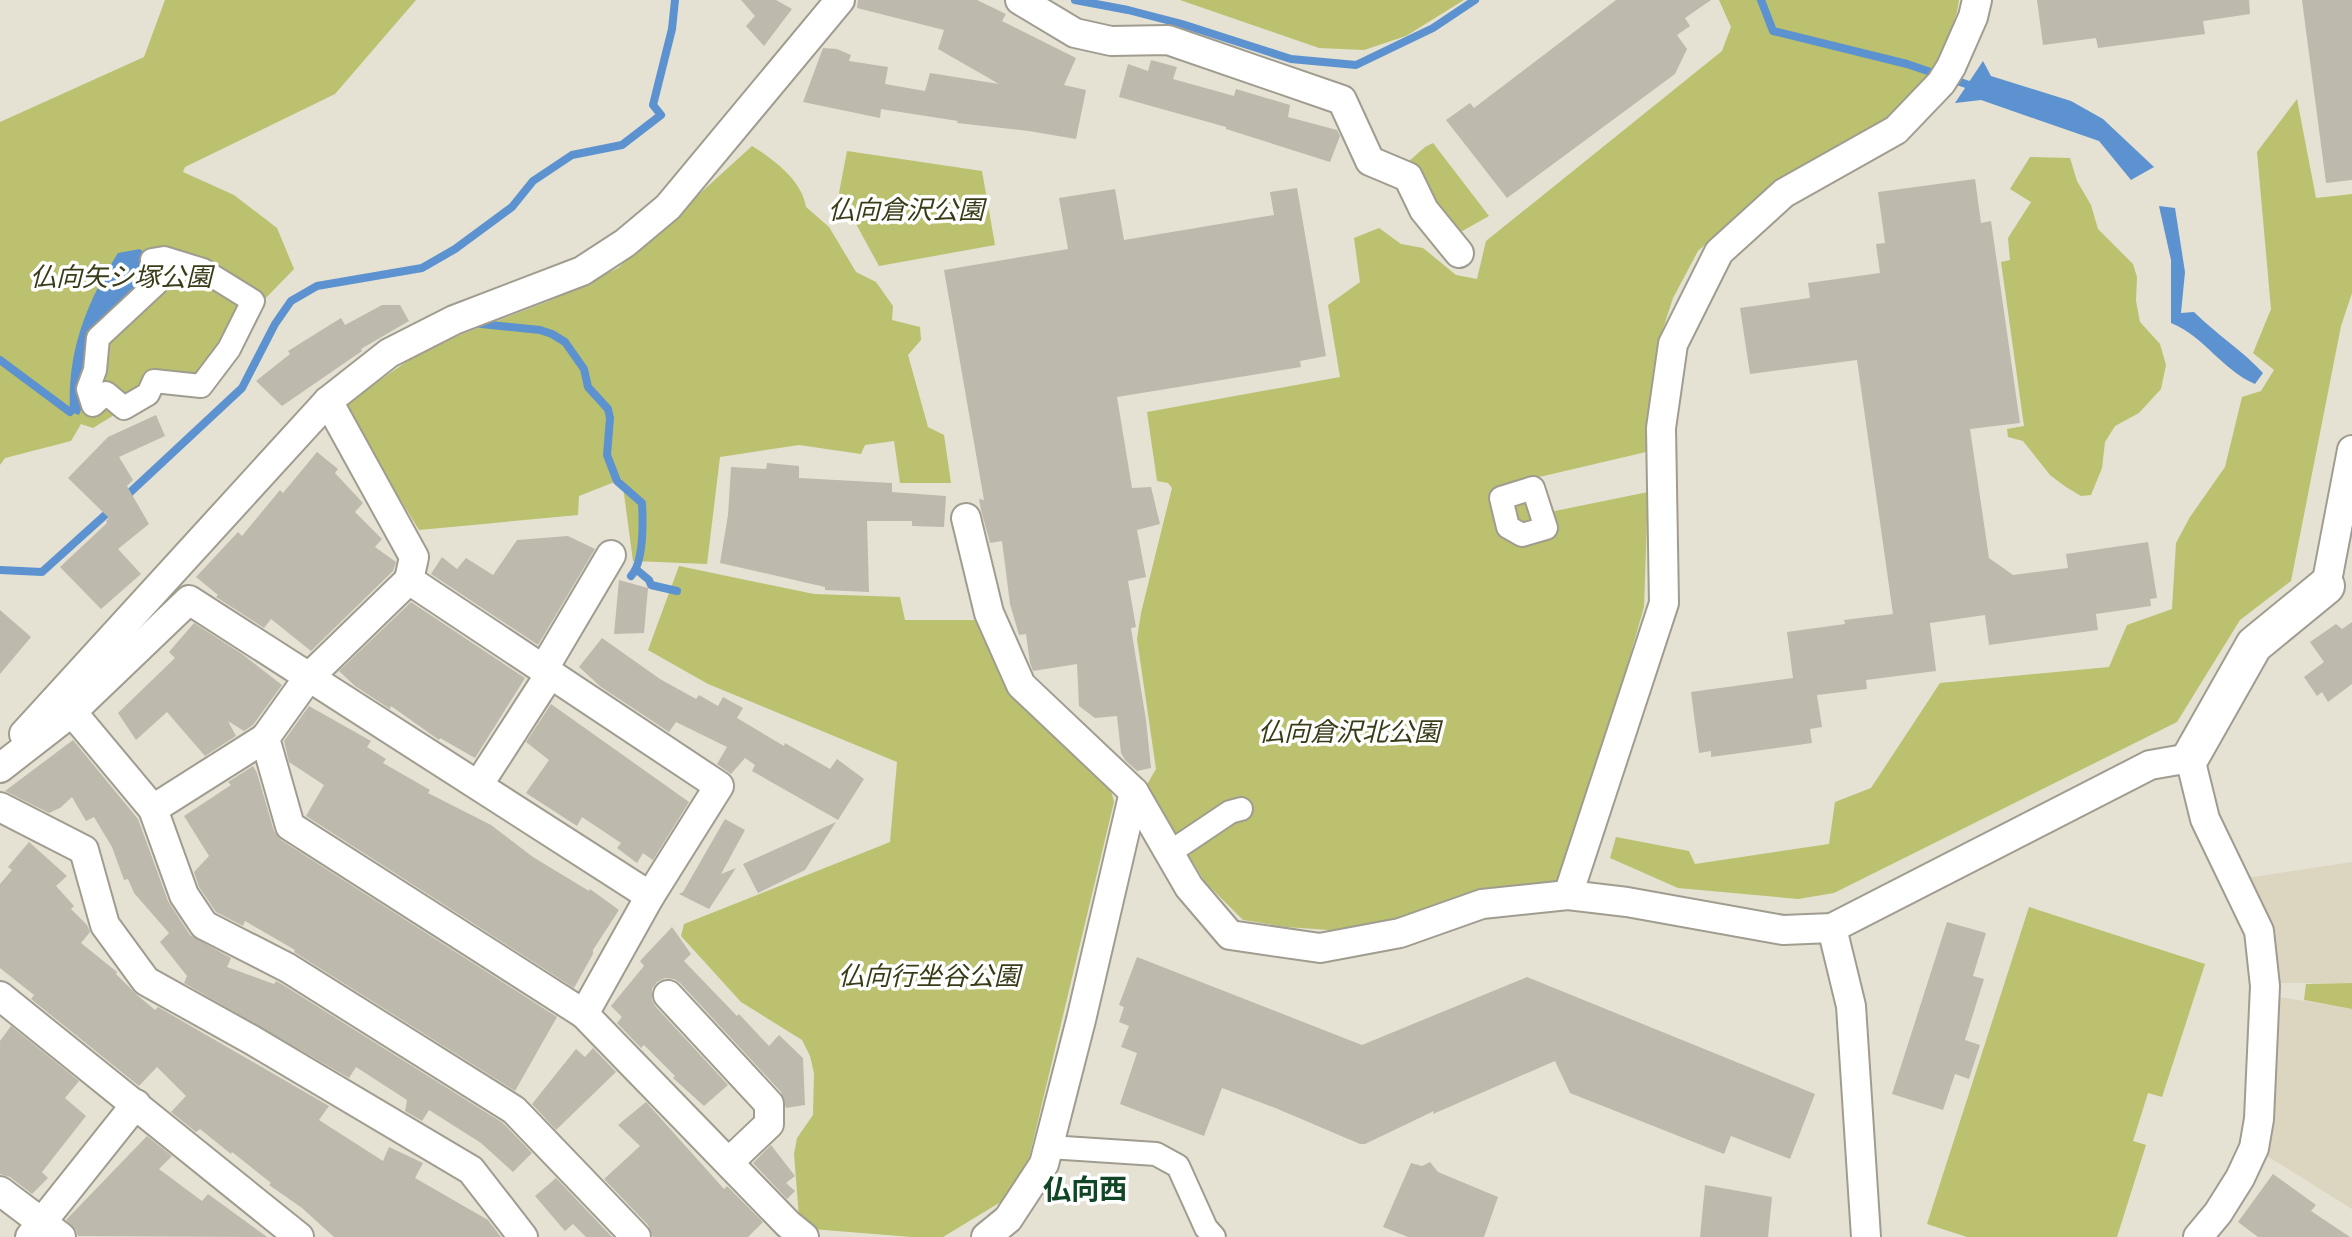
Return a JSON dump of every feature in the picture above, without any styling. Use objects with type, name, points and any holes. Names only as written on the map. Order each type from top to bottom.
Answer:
[{"type":"street","points":[[0,762],[328,401],[389,353],[454,320],[582,271],[625,243],[668,207],[840,0]]},
{"type":"street","points":[[1020,0],[1075,33],[1111,41],[1168,40],[1342,100],[1370,161],[1408,177],[1424,210],[1459,253]]},
{"type":"street","points":[[1568,895],[1664,603],[1661,428],[1673,344],[1719,252],[1784,193],[1896,130],[1946,75],[1973,17],[1977,0]]},
{"type":"street","points":[[164,258],[203,270],[253,301],[229,349],[201,386],[154,381],[148,394],[124,408],[106,393],[93,405],[88,389],[95,370],[98,338],[156,284],[152,260],[164,258]]},
{"type":"street","points":[[153,809],[265,738],[308,678],[409,580],[414,557],[328,401]]},
{"type":"street","points":[[2198,1237],[2218,1213],[2254,1148],[2259,1119],[2265,986],[2259,931],[2205,819],[2190,758],[2254,645],[2326,586],[2352,450]]},
{"type":"street","points":[[966,518],[989,613],[1021,685],[1134,792],[1189,887],[1230,935],[1320,948],[1400,933],[1482,904],[1568,895],[1627,902],[1783,930],[1832,928],[2150,765],[2190,758]]},
{"type":"street","points":[[479,784],[547,672],[611,555]]},
{"type":"street","points":[[409,580],[719,786],[650,896],[584,1014]]},
{"type":"street","points":[[0,768],[72,712],[189,600],[650,896]]},
{"type":"street","points":[[72,712],[153,809],[184,895],[204,925],[288,968],[514,1110],[636,1237]]},
{"type":"street","points":[[265,738],[290,826],[584,1014],[804,1237]]},
{"type":"street","points":[[986,1237],[1008,1219],[1044,1164],[1134,792]]},
{"type":"street","points":[[0,807],[84,850],[105,925],[146,981],[471,1170],[523,1237]]},
{"type":"street","points":[[1169,853],[1230,812],[1241,809]]},
{"type":"street","points":[[1832,928],[1851,1006],[1866,1237]]},
{"type":"street","points":[[668,995],[769,1104],[769,1124],[729,1162]]},
{"type":"street","points":[[0,996],[299,1237]]},
{"type":"street","points":[[0,1191],[44,1232],[136,1104]]},
{"type":"street","points":[[1049,1147],[1156,1154],[1178,1166],[1206,1228],[1214,1237]]},
{"type":"shaded area","points":[[2352,862],[2352,983],[2279,983],[2269,916],[2246,878]]},
{"type":"shaded area","points":[[2280,997],[2352,1009],[2352,1209],[2267,1156],[2273,1123]]},
{"type":"green space","name":"仏向矢シ塚公園","points":[[165,0],[416,0],[335,94],[185,167],[183,172],[234,195],[277,228],[294,269],[260,304],[204,396],[148,394],[93,428],[81,424],[71,441],[5,458],[0,465],[0,122],[144,57]]},
{"type":"green space","points":[[1180,0],[1464,0],[1406,36],[1364,50],[1319,48]]},
{"type":"green space","name":"仏向倉沢北公園","points":[[1719,0],[1959,0],[1943,56],[1919,88],[1893,114],[1790,176],[1744,209],[1698,251],[1673,298],[1660,338],[1653,371],[1646,452],[1535,478],[1550,512],[1648,492],[1644,607],[1573,854],[1559,886],[1357,932],[1286,927],[1243,920],[1205,882],[1145,788],[1156,769],[1137,639],[1172,488],[1168,483],[1157,481],[1147,412],[1340,377],[1328,305],[1360,282],[1354,238],[1379,228],[1401,244],[1423,248],[1456,275],[1477,279],[1486,241],[1722,51],[1731,27]]},
{"type":"green space","points":[[2297,99],[2316,198],[2352,194],[2352,293],[2341,326],[2291,581],[2240,620],[2177,722],[1834,893],[1798,899],[1678,888],[1610,858],[1616,837],[1689,851],[1695,864],[1829,844],[1835,802],[1871,788],[1940,683],[2109,667],[2127,625],[2172,609],[2176,543],[2225,467],[2242,397],[2261,391],[2274,370],[2253,353],[2271,309],[2257,152]]},
{"type":"green space","points":[[1433,143],[1489,216],[1457,234],[1408,162]]},
{"type":"green space","points":[[752,146],[793,179],[806,207],[829,227],[856,272],[876,282],[893,306],[892,320],[920,327],[921,340],[908,355],[928,427],[944,435],[951,483],[900,483],[894,441],[865,445],[861,454],[799,445],[720,457],[707,564],[633,561],[622,479],[579,496],[578,515],[419,530],[343,406],[426,348],[549,301],[618,268]]},
{"type":"green space","name":"仏向倉沢公園","points":[[847,151],[982,171],[995,245],[879,266],[839,193]]},
{"type":"green space","points":[[2030,157],[2070,158],[2098,229],[2133,264],[2137,277],[2136,301],[2140,322],[2160,344],[2166,365],[2161,389],[2139,413],[2115,426],[2105,442],[2102,468],[2091,495],[2081,496],[2066,487],[2050,475],[2023,441],[2008,437],[2007,429],[2024,426],[2001,262],[2010,260],[2008,238],[2031,202],[2010,189]]},
{"type":"green space","name":"仏向行坐谷公園","points":[[679,566],[814,594],[900,597],[905,620],[975,620],[1005,684],[1106,770],[1114,802],[1029,1158],[1004,1200],[943,1237],[812,1229],[799,1217],[794,1154],[797,1138],[813,1115],[814,1073],[810,1056],[802,1040],[741,1002],[681,936],[684,924],[890,842],[897,762],[708,684],[648,650]]},
{"type":"green space","points":[[2029,907],[2205,964],[2162,1097],[2148,1093],[2133,1141],[2146,1145],[2117,1237],[1967,1237],[1927,1224]]},
{"type":"green space","points":[[2352,983],[2352,1009],[2304,1000],[2306,984]]},
{"type":"water","points":[[1983,61],[1991,76],[2071,101],[2103,119],[2154,167],[2131,180],[2099,141],[1981,100],[1955,103]]},
{"type":"water","points":[[2159,206],[2175,208],[2185,272],[2181,313],[2194,312],[2255,365],[2263,373],[2255,384],[2232,370],[2194,336],[2171,323],[2171,260]]},
{"type":"water","points":[[140,249],[152,260],[156,284],[116,319],[79,415],[70,412],[75,349],[88,309],[118,253]]},
{"type":"building","points":[[741,0],[776,0],[792,9],[764,46],[746,26],[755,16]]},
{"type":"building","points":[[858,0],[977,0],[1006,14],[1002,21],[1076,58],[1064,85],[1086,90],[1076,139],[881,109],[880,118],[803,102],[823,48],[837,49],[851,55],[849,61],[888,67],[885,84],[925,91],[930,73],[999,84],[938,49],[944,30],[857,8]]},
{"type":"building","points":[[1616,0],[1711,0],[1685,18],[1690,26],[1677,35],[1687,49],[1675,74],[1507,198],[1446,120],[1470,103],[1474,108]]},
{"type":"building","points":[[2037,0],[2249,0],[2250,14],[2203,21],[2205,34],[2098,48],[2096,38],[2043,45]]},
{"type":"building","points":[[2302,0],[2352,0],[2352,180],[2326,183]]},
{"type":"building","points":[[1151,60],[1177,67],[1173,79],[1234,96],[1236,89],[1290,105],[1288,117],[1337,130],[1340,136],[1330,162],[1226,127],[1119,97],[1128,64],[1148,71]]},
{"type":"building","points":[[1975,179],[1981,223],[1991,221],[2020,423],[1970,429],[1989,558],[2013,575],[2068,568],[2066,554],[2148,542],[2157,598],[2150,599],[2151,606],[2096,614],[2098,630],[1989,645],[1985,615],[1930,623],[1936,671],[1866,680],[1867,689],[1817,695],[1822,727],[1810,729],[1812,743],[1711,757],[1711,751],[1699,753],[1691,692],[1793,678],[1787,632],[1893,614],[1857,360],[1750,374],[1740,308],[1810,298],[1808,283],[1880,273],[1876,244],[1885,243],[1878,192]]},
{"type":"building","points":[[1297,188],[1326,356],[1300,361],[1301,367],[1117,397],[1132,488],[1151,487],[1160,524],[1137,530],[1146,577],[1128,581],[1136,627],[1131,628],[1151,768],[1137,771],[1121,753],[1117,716],[1095,718],[1079,706],[1077,664],[1033,671],[1026,634],[1019,635],[1010,604],[1002,541],[990,543],[981,510],[979,499],[984,500],[944,270],[1068,249],[1059,198],[1115,189],[1124,240],[1274,215],[1270,192]]},
{"type":"building","points":[[382,305],[400,305],[409,321],[361,349],[282,406],[256,381],[290,354],[288,351],[341,318],[345,325]]},
{"type":"building","points":[[156,415],[165,436],[119,457],[133,480],[127,486],[149,524],[118,549],[141,574],[101,609],[60,567],[109,518],[68,478],[108,437]]},
{"type":"building","points":[[317,452],[338,469],[335,473],[363,503],[355,512],[382,539],[375,547],[396,562],[393,571],[311,651],[271,619],[264,628],[216,597],[218,595],[196,577],[238,532],[242,536]]},
{"type":"building","points":[[767,463],[799,466],[799,478],[892,483],[892,492],[946,496],[944,527],[912,526],[912,521],[867,521],[869,592],[825,590],[825,587],[720,563],[728,515],[731,467],[766,469]]},
{"type":"building","points":[[568,536],[595,549],[538,645],[431,574],[442,557],[457,569],[466,558],[493,575],[517,540]]},
{"type":"building","points":[[619,580],[648,588],[644,633],[614,634]]},
{"type":"building","points":[[411,602],[525,678],[475,758],[439,740],[391,706],[390,709],[355,686],[339,671]]},
{"type":"building","points":[[0,610],[31,637],[0,674]]},
{"type":"building","points":[[2352,622],[2352,684],[2328,702],[2322,692],[2317,696],[2304,677],[2324,662],[2310,642],[2336,624],[2342,629]]},
{"type":"building","points":[[194,623],[282,685],[253,725],[244,731],[228,721],[236,736],[205,756],[167,712],[136,740],[118,713],[175,658],[169,652]]},
{"type":"building","points":[[602,638],[660,679],[696,699],[699,695],[718,706],[723,697],[743,708],[737,718],[784,746],[785,743],[830,769],[837,759],[864,779],[838,820],[752,771],[755,765],[745,758],[731,774],[717,764],[727,747],[676,722],[669,732],[601,687],[579,667]]},
{"type":"building","points":[[551,704],[689,802],[653,860],[643,853],[637,863],[617,848],[621,843],[582,817],[577,826],[526,793],[549,760],[526,742]]},
{"type":"building","points":[[309,706],[371,741],[367,747],[386,759],[383,763],[430,790],[428,793],[491,825],[533,857],[590,889],[619,910],[593,950],[574,988],[306,816],[324,785],[289,762],[284,741]]},
{"type":"building","points":[[73,740],[138,819],[168,901],[190,935],[231,958],[227,967],[274,984],[276,981],[280,983],[503,1123],[532,1153],[513,1172],[481,1143],[429,1110],[422,1121],[405,1111],[407,1100],[356,1067],[349,1078],[184,983],[187,976],[160,942],[169,933],[134,893],[128,879],[124,880],[112,847],[94,817],[86,821],[72,797],[49,813],[5,791]]},
{"type":"building","points":[[253,766],[274,831],[281,840],[557,1017],[515,1091],[295,950],[245,921],[243,926],[216,912],[199,887],[194,872],[209,856],[184,816],[231,785],[228,782]]},
{"type":"building","points":[[725,819],[745,830],[721,874],[736,868],[709,909],[679,894]]},
{"type":"building","points":[[836,822],[805,870],[758,893],[743,864]]},
{"type":"building","points":[[29,842],[67,876],[56,886],[74,906],[71,909],[87,925],[90,932],[81,943],[117,972],[137,995],[155,1010],[158,1007],[329,1106],[319,1120],[383,1161],[389,1147],[423,1163],[415,1178],[488,1220],[501,1237],[334,1237],[232,1152],[200,1129],[196,1132],[171,1112],[186,1096],[157,1067],[139,1086],[31,999],[34,995],[0,968],[0,884],[12,870],[8,867]]},
{"type":"building","points":[[1947,922],[1986,933],[1973,976],[1984,979],[1965,1040],[1980,1045],[1969,1079],[1955,1074],[1943,1110],[1892,1094]]},
{"type":"building","points":[[672,927],[691,954],[684,961],[737,1016],[739,1014],[769,1046],[779,1035],[803,1058],[805,1105],[786,1108],[781,1092],[674,979],[665,978],[657,982],[652,989],[652,1000],[728,1085],[704,1106],[673,1078],[675,1076],[644,1045],[641,1048],[617,1023],[622,1017],[611,1006],[644,966],[640,961]]},
{"type":"building","points":[[1137,957],[1362,1045],[1527,977],[1815,1094],[1790,1159],[1731,1136],[1724,1154],[1570,1093],[1555,1061],[1433,1114],[1434,1111],[1365,1144],[1222,1088],[1204,1136],[1120,1104],[1137,1053],[1121,1047],[1129,1026],[1119,1022],[1124,1007],[1119,1005]]},
{"type":"building","points":[[11,1026],[79,1081],[65,1098],[86,1116],[42,1172],[48,1178],[32,1194],[10,1177],[0,1174],[0,1041]]},
{"type":"building","points":[[593,1048],[616,1072],[556,1130],[532,1104],[576,1049],[585,1057]]},
{"type":"building","points":[[646,1102],[724,1189],[727,1186],[763,1222],[748,1237],[653,1237],[648,1225],[604,1179],[640,1146],[618,1125]]},
{"type":"building","points":[[147,1136],[172,1156],[159,1169],[202,1201],[208,1194],[267,1237],[78,1236],[66,1220]]},
{"type":"building","points":[[771,1145],[795,1176],[786,1183],[795,1191],[787,1199],[753,1163]]},
{"type":"building","points":[[1430,1162],[1438,1172],[1498,1197],[1484,1237],[1408,1237],[1383,1227],[1411,1163],[1422,1166]]},
{"type":"building","points":[[2273,1174],[2316,1205],[2311,1211],[2350,1237],[2258,1237],[2238,1222]]},
{"type":"building","points":[[556,1178],[612,1237],[586,1237],[573,1224],[565,1231],[535,1196]]},
{"type":"building","points":[[1705,1185],[1772,1197],[1768,1237],[1700,1237]]},
{"type":"waterway","points":[[124,498],[242,388],[275,324],[291,301],[317,286],[422,268],[455,249],[512,207],[533,181],[572,155],[622,145],[661,115],[653,105],[672,29],[675,0]]},
{"type":"waterway","points":[[1075,0],[1182,24],[1291,59],[1356,65],[1433,28],[1475,0]]},
{"type":"waterway","points":[[1761,0],[1773,31],[1907,64],[1969,85]]},
{"type":"waterway","points":[[472,323],[552,334],[565,342],[584,369],[588,387],[608,409],[607,455],[617,481],[642,503],[640,552],[631,576]]},
{"type":"waterway","points":[[0,360],[70,412]]},
{"type":"waterway","points":[[0,570],[42,572],[114,507]]},
{"type":"waterway","points":[[637,570],[651,585],[677,591]]},
{"type":"district","name":"仏向西","points":[[1085,1189]]}]
